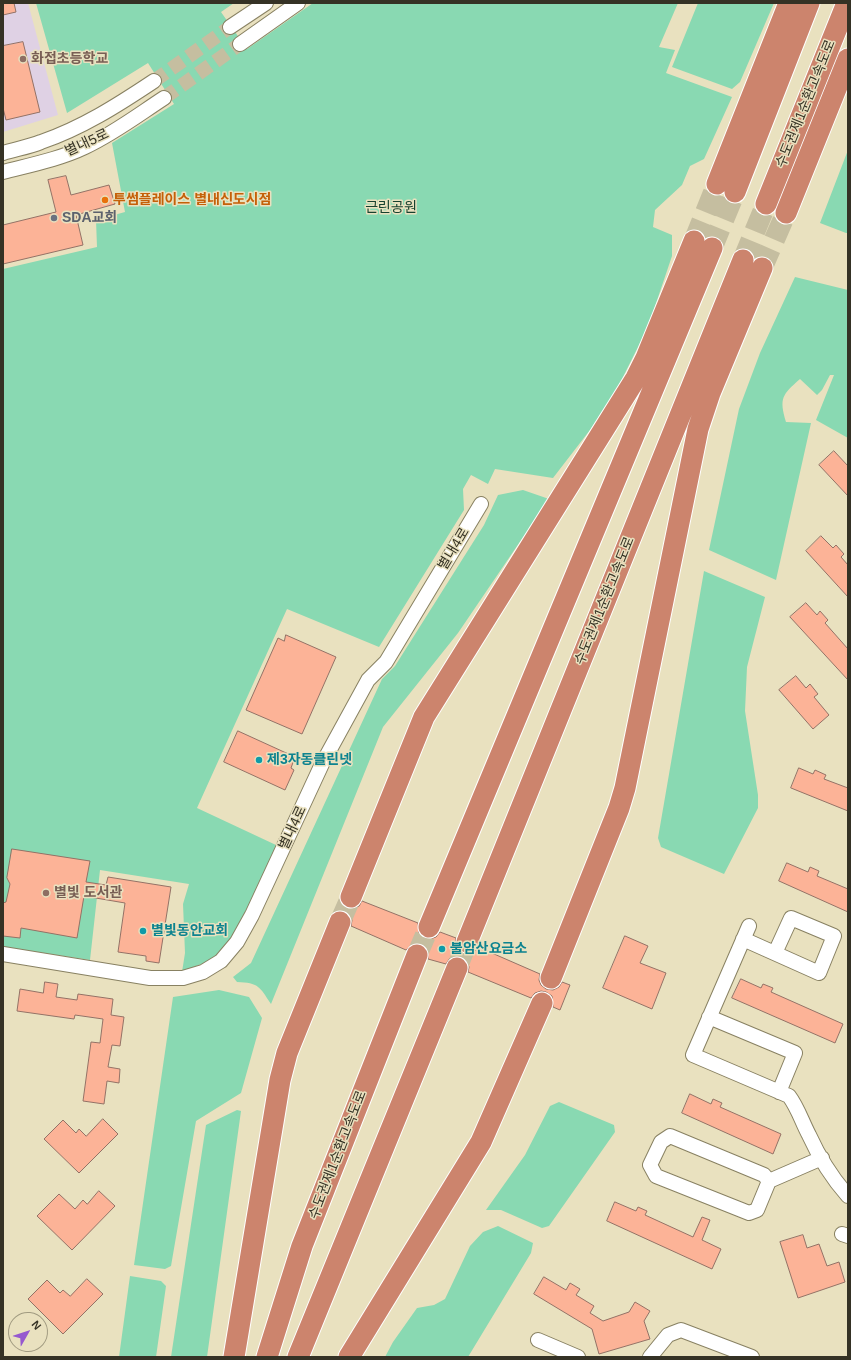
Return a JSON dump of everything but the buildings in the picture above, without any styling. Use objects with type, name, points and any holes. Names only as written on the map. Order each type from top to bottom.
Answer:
[{"type":"highway","points":[[788,3],[726,188],[809,3]]},
{"type":"highway","name":"수도권제1순환고속도로","points":[[766,204],[847,3]]},
{"type":"highway","points":[[786,213],[848,59]]},
{"type":"highway","points":[[351,897],[424,717],[636,378],[703,244],[429,928]]},
{"type":"highway","name":"수도권제1순환고속도로","points":[[467,942],[743,260]]},
{"type":"highway","points":[[551,978],[619,808],[626,782],[698,429],[710,393],[762,268]]},
{"type":"highway","points":[[234,1357],[280,1080],[287,1053],[340,922]]},
{"type":"highway","name":"수도권제1순환고속도로","points":[[267,1357],[302,1246],[417,955]]},
{"type":"highway","points":[[298,1357],[457,968]]},
{"type":"highway","points":[[349,1357],[481,1142],[542,1003]]},
{"type":"street","points":[[230,27],[266,3]]},
{"type":"street","points":[[240,44],[298,3]]},
{"type":"street","name":"별내5로","points":[[3,153],[41,142],[76,128],[114,107],[154,80]]},
{"type":"street","name":"별내5로","points":[[3,172],[47,161],[85,148],[124,125],[164,98]]},
{"type":"street","name":"별내4로","points":[[3,954],[150,978],[183,978],[203,972],[221,961],[237,942],[252,915],[322,764],[368,680],[386,662],[481,504]]},
{"type":"street","points":[[749,926],[693,1055],[789,1096],[795,1104],[809,1136],[836,1183],[848,1196]]},
{"type":"street","points":[[743,939],[775,953]]},
{"type":"street","points":[[709,1017],[795,1054],[779,1092]]},
{"type":"street","points":[[769,1181],[764,1175],[670,1136],[661,1142],[650,1166],[656,1176],[749,1213],[756,1210],[769,1181],[822,1158]]},
{"type":"street","points":[[650,1357],[668,1335],[681,1330],[752,1357]]},
{"type":"street","points":[[538,1340],[578,1357]]},
{"type":"shaded area","name":"화접초등학교","points":[[3,3],[28,3],[58,115],[3,132]]},
{"type":"green space","name":"근린공원","points":[[36,3],[234,3],[221,12],[247,49],[313,3],[678,3],[659,47],[675,50],[666,73],[732,97],[704,159],[690,166],[682,185],[655,210],[653,227],[672,235],[672,256],[648,327],[618,387],[590,430],[553,478],[495,469],[488,484],[471,475],[463,489],[464,510],[379,647],[287,609],[197,808],[276,845],[274,849],[277,851],[231,944],[212,964],[201,964],[182,972],[185,953],[183,904],[189,884],[100,870],[90,960],[3,947],[3,269],[97,247],[96,220],[125,212],[112,143],[174,104],[148,63],[67,113]]},
{"type":"green space","points":[[698,3],[774,3],[740,82],[732,89],[672,67]]},
{"type":"green space","points":[[848,150],[848,233],[846,233],[820,223]]},
{"type":"green space","points":[[795,277],[848,290],[848,438],[816,420],[834,375],[830,375],[822,390],[817,395],[800,379],[789,389],[783,402],[786,422],[811,423],[776,580],[709,550],[739,409],[760,353]]},
{"type":"green space","points":[[523,490],[549,499],[458,633],[383,727],[271,1004],[261,989],[250,983],[237,982],[233,977],[251,963],[382,679],[395,666],[484,525],[498,495]]},
{"type":"green space","points":[[704,571],[765,597],[747,667],[745,711],[758,795],[758,808],[724,874],[661,847],[658,838]]},
{"type":"green space","points":[[219,990],[249,997],[262,1018],[241,1093],[196,1121],[171,1266],[165,1269],[134,1265],[173,997]]},
{"type":"green space","points":[[559,1102],[614,1125],[615,1132],[549,1226],[542,1228],[501,1210],[486,1210],[525,1155],[550,1106]]},
{"type":"green space","points":[[237,1110],[241,1111],[207,1357],[171,1357],[206,1125]]},
{"type":"green space","points":[[498,1226],[533,1243],[531,1253],[468,1357],[385,1357],[393,1342],[417,1308],[434,1305],[445,1299],[470,1246],[483,1232]]},
{"type":"green space","points":[[130,1276],[161,1281],[166,1286],[156,1357],[119,1357]]},
{"type":"tunnel","points":[[154,81],[230,27]]},
{"type":"tunnel","points":[[164,98],[240,44]]},
{"type":"tunnel","points":[[694,241],[717,184]]},
{"type":"tunnel","points":[[712,248],[735,192]]},
{"type":"tunnel","points":[[743,260],[766,204]]},
{"type":"tunnel","points":[[762,268],[786,213]]},
{"type":"tunnel","points":[[340,922],[351,897]]},
{"type":"tunnel","points":[[417,955],[429,927]]},
{"type":"tunnel","points":[[457,968],[467,942]]},
{"type":"place","name":"화접초등학교","points":[[23,59]]},
{"type":"place","name":"투썸플레이스 별내신도시점","points":[[105,200]]},
{"type":"place","name":"SDA교회","points":[[54,218]]},
{"type":"place","name":"제3자동클린넷","points":[[259,760]]},
{"type":"place","name":"별빛 도서관","points":[[46,893]]},
{"type":"place","name":"별빛동안교회","points":[[143,931]]},
{"type":"place","name":"불암산요금소","points":[[442,949]]}]
